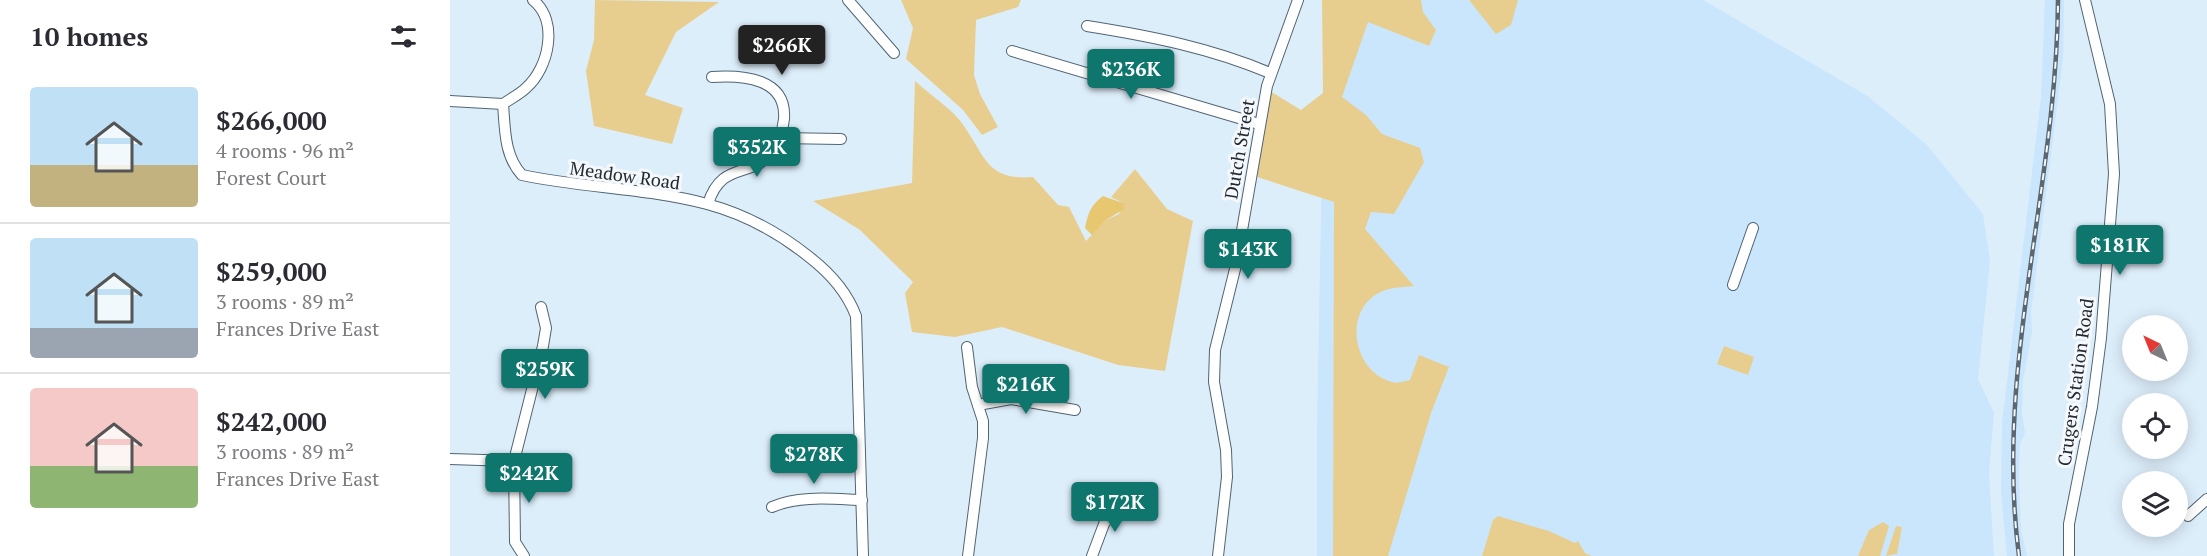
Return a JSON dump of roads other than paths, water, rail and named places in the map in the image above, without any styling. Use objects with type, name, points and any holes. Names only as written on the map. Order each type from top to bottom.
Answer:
[{"type":"street","points":[[450,101],[503,104],[527,88],[542,67],[548,45],[548,22],[545,14],[533,0]]},
{"type":"street","points":[[848,0],[894,53]]},
{"type":"street","name":"Dutch Street","points":[[1218,556],[1227,477],[1226,450],[1214,390],[1214,363],[1236,265],[1259,124],[1270,74],[1298,0]]},
{"type":"street","name":"Crugers Station Road","points":[[2069,556],[2069,524],[2092,407],[2099,349],[2114,174],[2110,104],[2085,0]]},
{"type":"street","points":[[1087,26],[1160,38],[1210,51],[1270,74]]},
{"type":"street","points":[[1012,51],[1259,124]]},
{"type":"street","points":[[708,204],[712,190],[719,181],[769,155],[779,138],[785,108],[781,97],[772,87],[738,75],[712,77]]},
{"type":"street","name":"Meadow Road","points":[[503,104],[506,144],[512,162],[522,175],[708,204],[772,231],[789,241],[816,262],[850,299],[856,316],[863,556]]},
{"type":"street","points":[[779,138],[840,139]]},
{"type":"street","points":[[1733,285],[1753,228]]},
{"type":"street","points":[[524,556],[515,542],[514,461],[543,346],[546,328],[542,307]]},
{"type":"street","points":[[967,347],[972,387],[983,421],[983,438],[968,556]]},
{"type":"street","points":[[978,405],[1011,399],[1075,410]]},
{"type":"street","points":[[450,459],[514,461]]},
{"type":"street","points":[[772,507],[783,502],[826,499],[862,500]]},
{"type":"street","points":[[2188,516],[2207,499]]},
{"type":"street","points":[[1092,556],[1104,524],[1119,501]]},
{"type":"railway","points":[[2019,556],[2013,486],[2014,416],[2020,347],[2048,140],[2055,70],[2058,0]]}]
